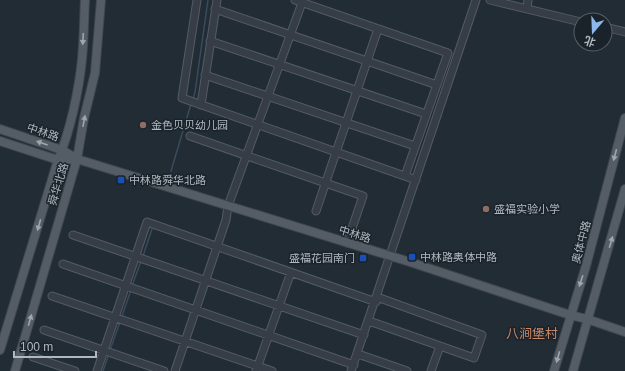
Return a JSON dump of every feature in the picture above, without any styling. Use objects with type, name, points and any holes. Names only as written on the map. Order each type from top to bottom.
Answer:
[{"type":"main road","name":"舜华北路","points":[[0,350],[62,150],[74,105],[82,60],[85,0]]},
{"type":"main road","name":"舜华北路","points":[[15,371],[77,159],[84,118],[95,73],[101,0]]},
{"type":"main road","name":"奥体中路","points":[[554,371],[586,266],[625,118]]},
{"type":"main road","name":"中林路","points":[[0,129],[62,150],[77,159],[347,243],[570,316],[587,319],[625,332]]},
{"type":"main road","name":"中林路","points":[[0,142],[58,160],[77,159]]},
{"type":"main road","points":[[573,371],[625,189]]},
{"type":"street","points":[[197,0],[182,98],[416,180]]},
{"type":"street","points":[[195,103],[205,75],[217,0]]},
{"type":"street","points":[[63,264],[269,335],[353,368],[476,0]]},
{"type":"street","points":[[490,0],[573,20]]},
{"type":"street","points":[[527,9],[528,0]]},
{"type":"street","points":[[175,371],[226,220],[228,206],[291,35],[300,1],[448,53],[404,176]]},
{"type":"street","points":[[215,9],[437,85]]},
{"type":"street","points":[[316,211],[378,28]]},
{"type":"street","points":[[613,29],[625,32]]},
{"type":"street","points":[[210,41],[280,66],[426,114]]},
{"type":"street","points":[[205,75],[415,146]]},
{"type":"street","points":[[190,136],[363,196],[347,243]]},
{"type":"street","points":[[97,371],[108,351],[140,258],[147,222],[291,272],[482,335],[474,358],[369,321]]},
{"type":"street","points":[[73,235],[364,335]]},
{"type":"street","points":[[257,369],[291,272]]},
{"type":"street","points":[[52,296],[185,341],[257,369],[272,371]]},
{"type":"street","points":[[44,330],[164,371]]},
{"type":"street","points":[[431,371],[440,346]]},
{"type":"street","points":[[358,354],[407,371]]},
{"type":"street","points":[[33,357],[75,371]]},
{"type":"waterway","points":[[193,99],[208,0]]},
{"type":"waterway","points":[[171,171],[191,104]]},
{"type":"waterway","points":[[143,256],[152,229]]},
{"type":"waterway","points":[[132,286],[141,261]]},
{"type":"waterway","points":[[122,316],[131,290]]},
{"type":"waterway","points":[[110,350],[120,322]]},
{"type":"waterway","points":[[103,371],[109,354]]},
{"type":"place","name":"金色贝贝幼儿园","points":[[143,125]]},
{"type":"place","name":"中林路舜华北路","points":[[121,180]]},
{"type":"place","name":"盛福实验小学","points":[[486,209]]},
{"type":"place","name":"中林路奥体中路","points":[[412,257]]},
{"type":"place","name":"盛福花园南门","points":[[363,258]]},
{"type":"district","name":"八涧堡村","points":[[532,333]]}]
